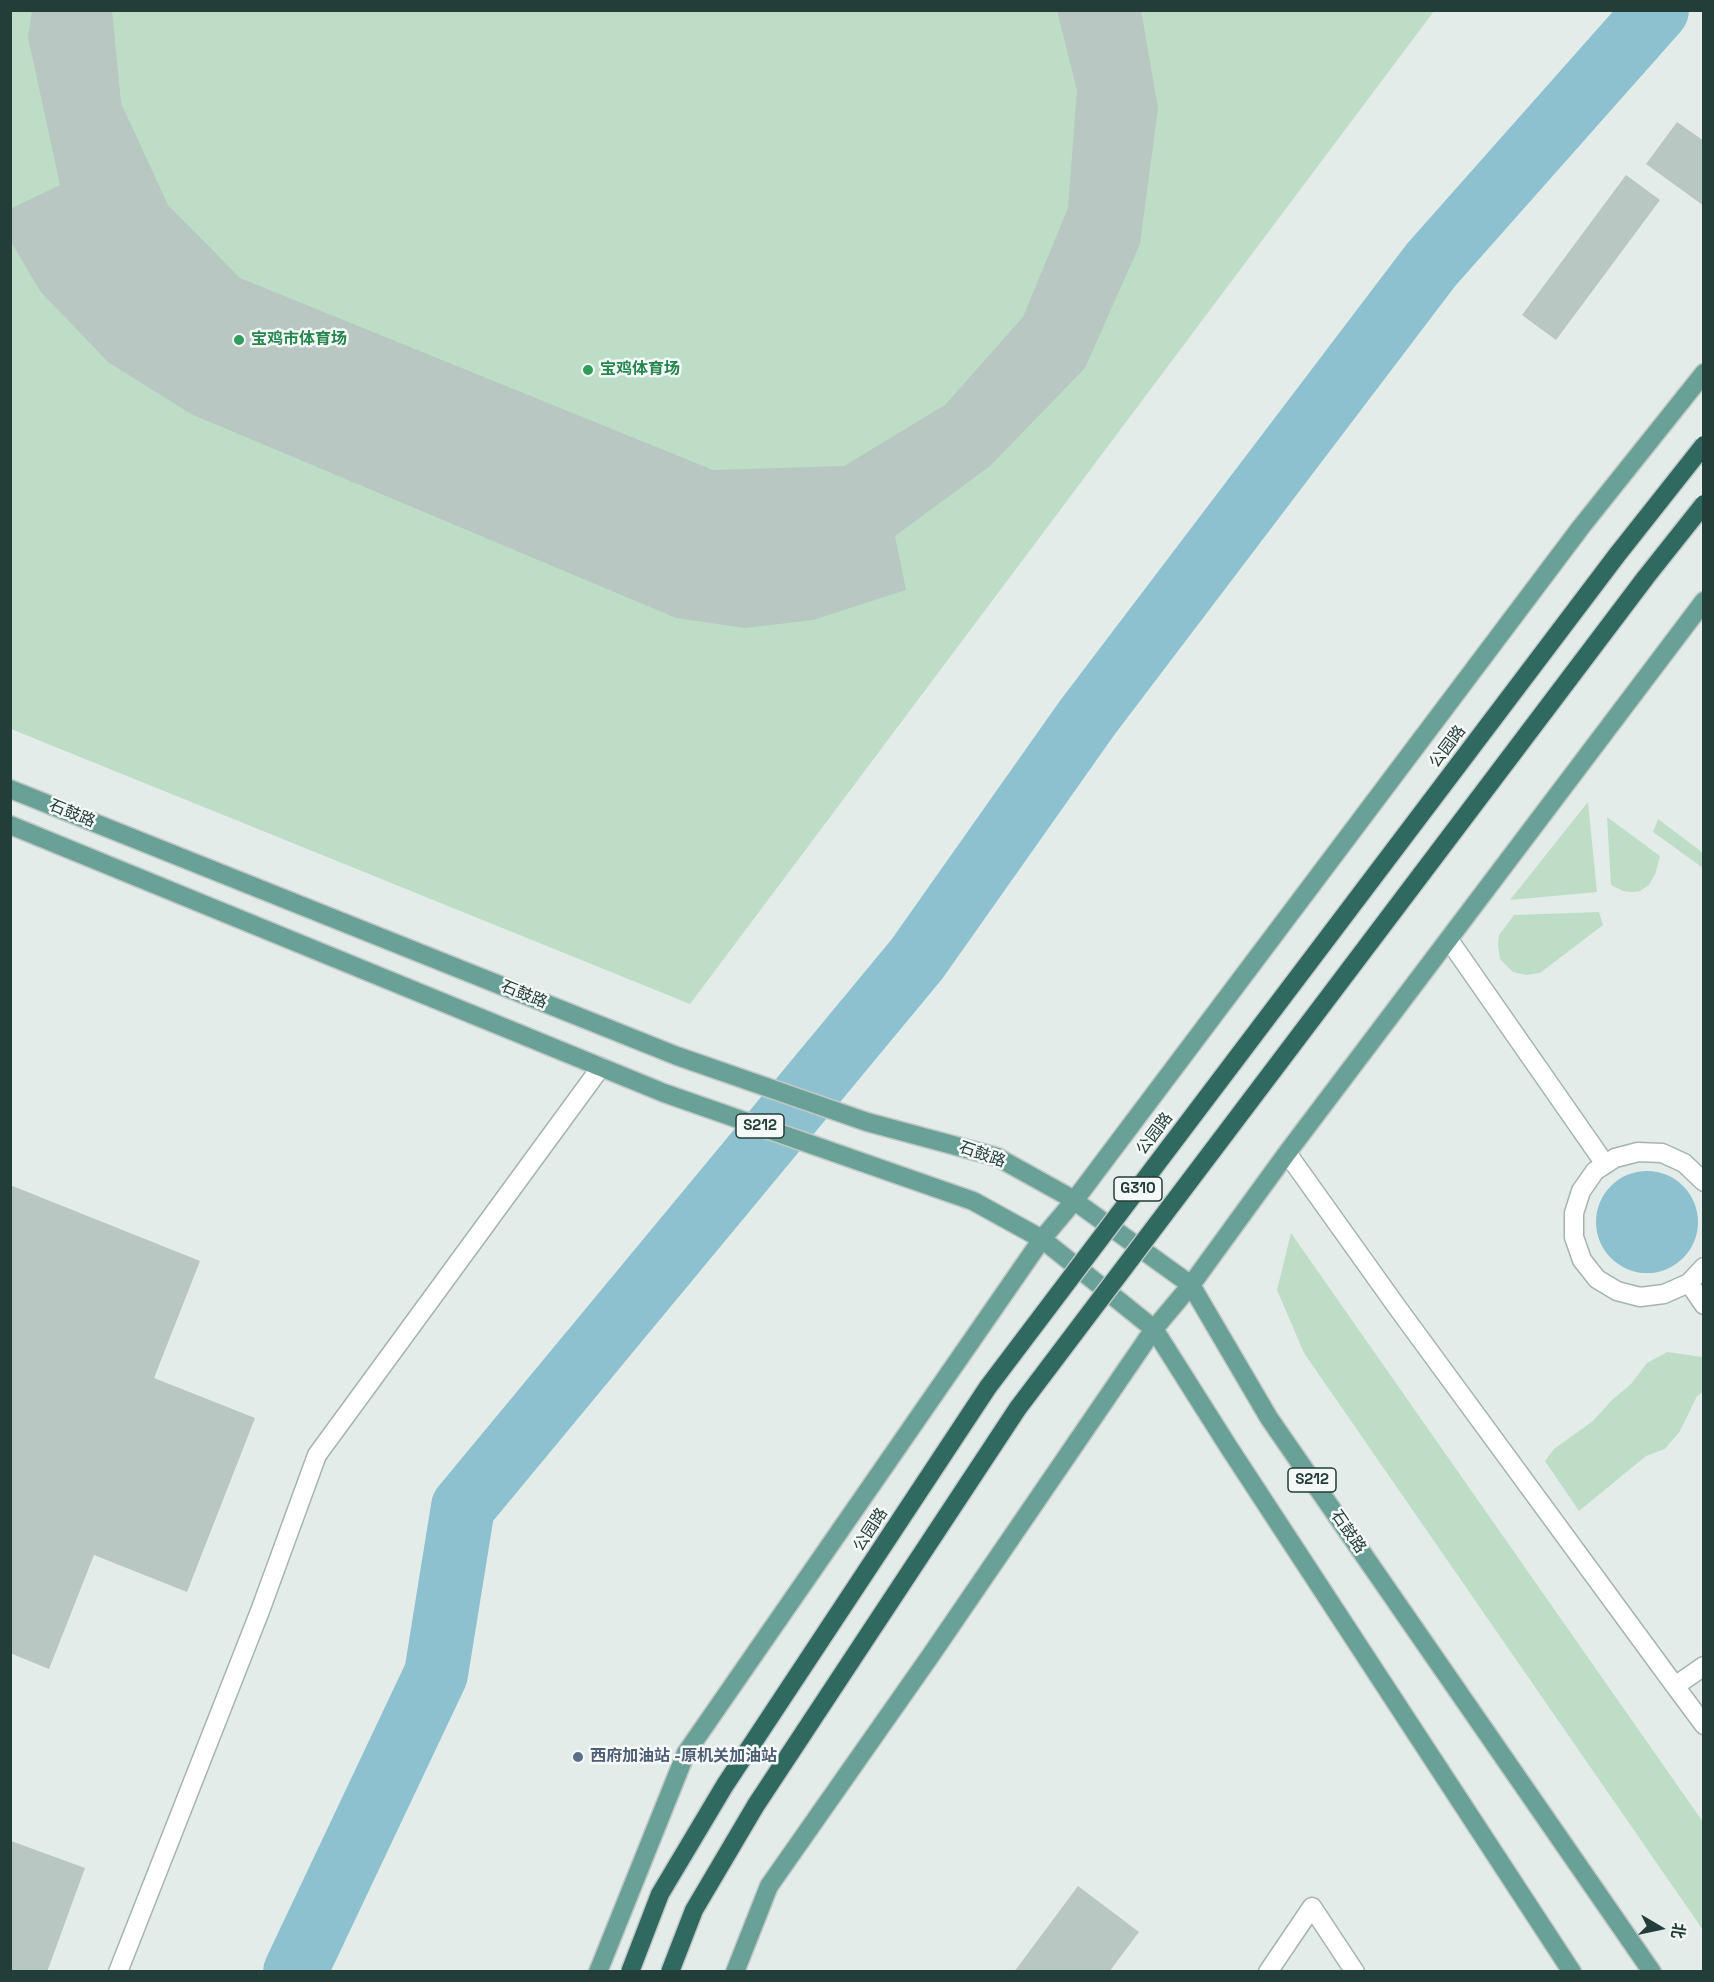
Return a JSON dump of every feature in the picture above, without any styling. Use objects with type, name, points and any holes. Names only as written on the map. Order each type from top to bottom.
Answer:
[{"type":"highway","name":"公园路","points":[[630,1971],[660,1894],[725,1785],[988,1387],[1617,555],[1704,445]]},
{"type":"highway","name":"G310","points":[[670,1971],[694,1910],[756,1805],[1018,1408],[1704,504]]},
{"type":"main road","points":[[598,1971],[686,1753],[1042,1239],[1074,1201],[1581,527],[1704,373]]},
{"type":"main road","points":[[735,1971],[769,1886],[1154,1329],[1191,1285],[1287,1153],[1704,601]]},
{"type":"main road","name":"石鼓路","points":[[10,789],[677,1056],[867,1122],[997,1157],[1074,1201],[1191,1285],[1269,1418],[1652,1971]]},
{"type":"main road","name":"石鼓路","points":[[10,825],[664,1093],[973,1201],[1042,1239],[1154,1329],[1228,1446],[1572,1971]]},
{"type":"lane","points":[[1449,939],[1605,1164]]},
{"type":"lane","points":[[118,1971],[260,1611],[317,1455],[601,1067]]},
{"type":"lane","points":[[1704,1182],[1684,1162],[1662,1153],[1638,1152],[1615,1158],[1595,1171],[1581,1191],[1574,1213],[1574,1237],[1582,1260],[1597,1279],[1617,1292],[1640,1297],[1664,1294],[1689,1283],[1704,1267]]},
{"type":"lane","points":[[1287,1153],[1703,1724]]},
{"type":"lane","points":[[1689,1283],[1704,1305]]},
{"type":"lane","points":[[1675,1686],[1704,1666]]},
{"type":"lane","points":[[1268,1971],[1312,1907],[1355,1971]]},
{"type":"green space","name":"宝鸡体育场","points":[[10,11],[1434,11],[690,1004],[11,729]]},
{"type":"green space","points":[[1588,802],[1597,892],[1510,900]]},
{"type":"green space","points":[[1607,817],[1660,856],[1656,872],[1649,885],[1640,891],[1623,891],[1611,885]]},
{"type":"green space","points":[[1658,819],[1703,853],[1703,868],[1653,832]]},
{"type":"green space","points":[[1599,912],[1603,925],[1540,973],[1526,975],[1513,972],[1500,959],[1499,935],[1514,915]]},
{"type":"green space","points":[[1291,1233],[1703,1822],[1703,1930],[1304,1353],[1277,1290]]},
{"type":"green space","points":[[1667,1352],[1703,1357],[1703,1392],[1697,1396],[1680,1431],[1665,1449],[1646,1456],[1579,1511],[1545,1461],[1554,1449],[1593,1421],[1631,1384],[1647,1363]]},
{"type":"water","points":[[1647,1171],[1667,1175],[1683,1186],[1694,1202],[1698,1222],[1694,1242],[1683,1258],[1667,1269],[1647,1273],[1627,1269],[1611,1258],[1600,1242],[1596,1222],[1600,1202],[1611,1186],[1627,1175]]},
{"type":"building","name":"宝鸡市体育场","points":[[32,10],[112,10],[121,103],[168,205],[240,278],[713,470],[844,466],[945,405],[1023,317],[1068,208],[1077,90],[1057,10],[1141,10],[1158,108],[1140,244],[1085,368],[990,466],[895,536],[906,590],[813,620],[745,628],[676,618],[191,414],[108,362],[40,291],[10,240],[10,209],[60,185],[28,37]]},
{"type":"building","points":[[1677,122],[1704,141],[1704,206],[1646,164]]},
{"type":"building","points":[[1626,175],[1660,200],[1556,340],[1522,315]]},
{"type":"building","points":[[10,1185],[200,1261],[154,1378],[255,1418],[187,1592],[94,1555],[49,1669],[10,1653]]},
{"type":"building","points":[[11,1841],[85,1868],[47,1972],[10,1972]]},
{"type":"building","points":[[1078,1886],[1139,1932],[1109,1972],[1014,1972]]},
{"type":"waterway","points":[[295,1972],[436,1674],[463,1507],[917,959],[1087,718],[1431,265],[1657,10]]},
{"type":"place","name":"宝鸡市体育场","points":[[239,340]]},
{"type":"place","name":"宝鸡体育场","points":[[588,370]]},
{"type":"place","name":"西府加油站 -原机关加油站","points":[[578,1757]]}]
